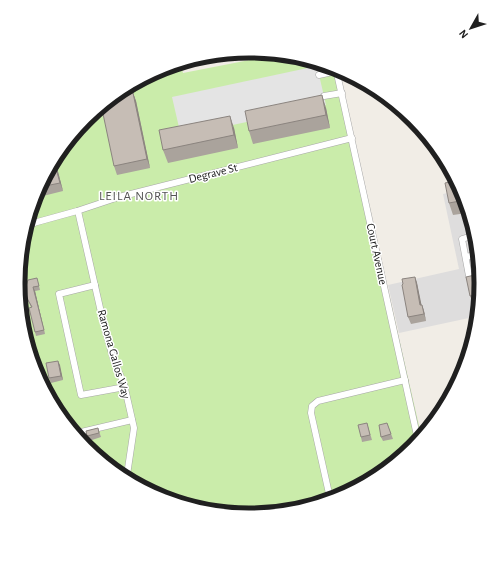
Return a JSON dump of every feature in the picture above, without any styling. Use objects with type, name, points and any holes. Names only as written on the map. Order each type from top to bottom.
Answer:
[{"type":"street","points":[[319,75],[328,73]]},
{"type":"street","name":"Court Avenue","points":[[339,78],[416,433]]},
{"type":"street","points":[[324,96],[342,93]]},
{"type":"street","name":"Degrave St","points":[[34,223],[78,211],[126,195],[352,138]]},
{"type":"street","name":"Ramona Gallos Way","points":[[78,211],[113,358],[125,387],[132,420],[134,434],[127,471]]},
{"type":"street","points":[[469,237],[462,239],[469,276],[474,275]]},
{"type":"street","points":[[466,257],[472,256]]},
{"type":"street","points":[[95,285],[59,294],[81,395],[125,387]]},
{"type":"street","points":[[329,493],[311,413],[312,406],[318,401],[405,380]]},
{"type":"street","points":[[82,432],[132,420]]},
{"type":"shaded area","points":[[312,67],[318,69],[326,105],[181,136],[172,97]]},
{"type":"shaded area","points":[[454,191],[470,239],[474,268],[474,298],[470,323],[469,318],[399,333],[388,285],[459,269],[443,194]]},
{"type":"green space","points":[[257,59],[279,60],[308,66],[322,70],[339,78],[420,429],[398,452],[374,470],[349,484],[322,496],[279,506],[250,508],[220,506],[177,496],[150,484],[125,470],[101,452],[71,420],[48,382],[37,355],[29,327],[25,298],[25,268],[29,239],[37,211],[48,184],[71,146],[101,114],[125,96],[150,82],[182,69],[183,73]]},
{"type":"building","points":[[133,93],[147,159],[114,166],[103,113],[129,94]]},
{"type":"building","points":[[322,95],[326,115],[249,131],[245,111]]},
{"type":"building","points":[[230,116],[234,135],[163,150],[159,130]]},
{"type":"building","points":[[56,169],[60,183],[47,186]]},
{"type":"building","points":[[450,182],[459,201],[449,203],[445,183]]},
{"type":"building","points":[[474,275],[474,295],[470,296],[466,277]]},
{"type":"building","points":[[415,277],[420,305],[422,305],[424,314],[408,317],[402,279]]},
{"type":"building","points":[[37,278],[39,286],[33,287],[44,330],[35,332],[29,308],[32,307],[25,295],[28,280]]},
{"type":"building","points":[[58,361],[61,376],[49,378],[46,363]]},
{"type":"building","points":[[367,423],[370,435],[361,437],[358,425]]},
{"type":"building","points":[[387,423],[391,434],[381,437],[379,425]]},
{"type":"building","points":[[98,428],[99,433],[87,436],[86,431]]},
{"type":"district","name":"LEILA NORTH","points":[[139,195]]}]
